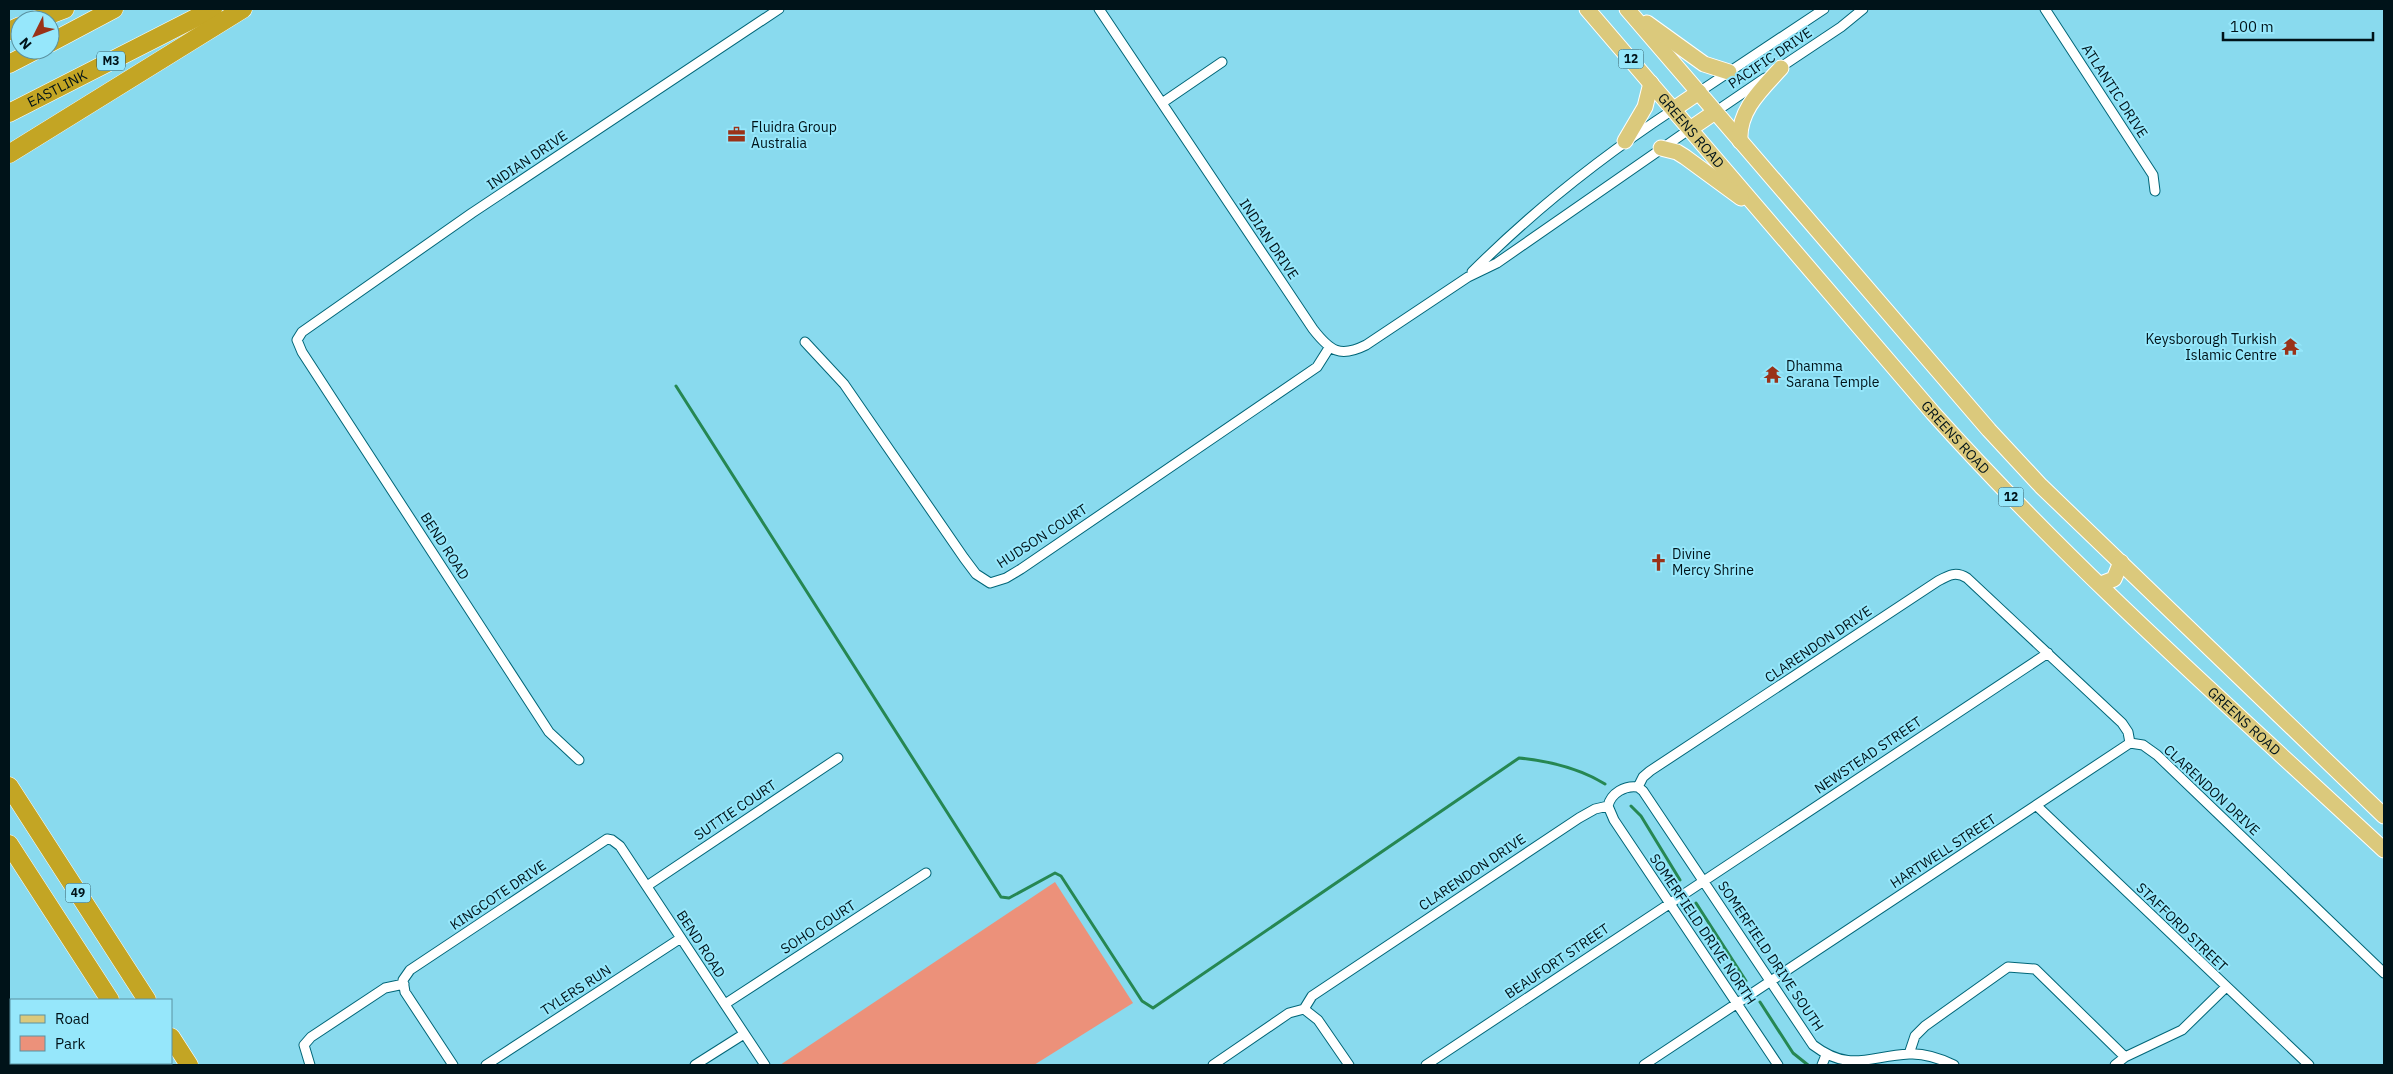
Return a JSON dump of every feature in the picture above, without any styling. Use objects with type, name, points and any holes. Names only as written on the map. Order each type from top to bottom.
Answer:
[{"type":"highway","points":[[60,38],[114,9]]},
{"type":"highway","name":"EASTLINK","points":[[9,113],[213,9]]},
{"type":"highway","points":[[9,154],[243,9]]},
{"type":"highway","name":"49","points":[[9,786],[146,999]]},
{"type":"highway","name":"49","points":[[9,844],[109,999]]},
{"type":"highway","points":[[172,1039],[189,1065]]},
{"type":"main road","name":"GREENS ROAD","points":[[1587,9],[1985,471],[2101,584],[2384,850]]},
{"type":"main road","name":"GREENS ROAD","points":[[1627,9],[1989,430],[2041,486],[2384,816]]},
{"type":"main road","points":[[1631,9],[1704,64],[1729,72]]},
{"type":"main road","points":[[1740,141],[1740,130],[1746,110],[1781,68]]},
{"type":"main road","points":[[1625,141],[1645,107],[1651,83]]},
{"type":"main road","points":[[1674,109],[1699,92]]},
{"type":"main road","points":[[1690,128],[1715,112]]},
{"type":"main road","points":[[1661,148],[1671,150],[1685,157],[1762,214]]},
{"type":"main road","points":[[2101,584],[2114,579],[2121,562]]},
{"type":"street","name":"INDIAN DRIVE","points":[[297,340],[302,332],[472,213],[779,9]]},
{"type":"street","name":"INDIAN DRIVE","points":[[1098,9],[1313,329],[1329,348]]},
{"type":"street","name":"PACIFIC DRIVE","points":[[1699,92],[1824,9]]},
{"type":"street","name":"PACIFIC DRIVE","points":[[1715,112],[1841,28],[1864,9]]},
{"type":"street","name":"ATLANTIC DRIVE","points":[[2045,9],[2153,174],[2154,191]]},
{"type":"street","points":[[1162,103],[1222,62]]},
{"type":"street","points":[[1468,277],[1573,180],[1625,141],[1674,109]]},
{"type":"street","points":[[1329,348],[1340,352],[1353,352],[1360,348],[1468,277],[1497,263],[1690,128]]},
{"type":"street","name":"BEND ROAD","points":[[297,340],[302,352],[549,732],[579,760]]},
{"type":"street","name":"HUDSON COURT","points":[[805,342],[844,384],[976,574],[990,582],[1006,578],[1021,569],[1309,372],[1316,367],[1329,348]]},
{"type":"street","name":"CLARENDON DRIVE","points":[[1212,1065],[1289,1013],[1304,1009],[1312,996],[1579,818],[1595,809],[1608,806],[1618,792],[1630,787],[1638,787],[1643,777],[1650,771],[1947,576],[1960,574],[1967,578],[2122,723],[2128,732],[2130,743],[2143,745],[2157,755],[2384,973]]},
{"type":"street","name":"NEWSTEAD STREET","points":[[1704,880],[2048,653]]},
{"type":"street","name":"HARTWELL STREET","points":[[1644,1065],[2130,743]]},
{"type":"street","name":"SUTTIE COURT","points":[[646,886],[838,758]]},
{"type":"street","name":"SOMERFIELD DRIVE SOUTH","points":[[1638,787],[1643,791],[1704,880],[1813,1045],[1826,1054],[1850,1062],[1920,1054],[1954,1065]]},
{"type":"street","name":"SOMERFIELD DRIVE NORTH","points":[[1608,806],[1614,820],[1778,1065]]},
{"type":"street","name":"STAFFORD STREET","points":[[2036,806],[2225,988],[2310,1065]]},
{"type":"street","name":"KINGCOTE DRIVE","points":[[403,982],[410,970],[607,839],[612,840]]},
{"type":"street","name":"BEND ROAD","points":[[612,840],[620,846],[765,1065]]},
{"type":"street","name":"SOHO COURT","points":[[725,1004],[926,873]]},
{"type":"street","name":"BEAUFORT STREET","points":[[1426,1065],[1704,880]]},
{"type":"street","name":"TYLERS RUN","points":[[486,1065],[681,938]]},
{"type":"street","points":[[1908,1054],[1915,1036],[1925,1026],[2008,967],[2019,966],[2035,969],[2125,1057]]},
{"type":"street","points":[[310,1065],[304,1045],[311,1037],[385,988],[403,982],[405,992],[453,1065]]},
{"type":"street","points":[[2116,1065],[2125,1057],[2182,1030],[2225,988]]},
{"type":"street","points":[[1304,1009],[1318,1020],[1349,1065]]},
{"type":"street","points":[[695,1065],[744,1034]]},
{"type":"street","points":[[1822,1065],[1826,1054]]},
{"type":"green space","points":[[1055,882],[1133,1003],[1034,1065],[780,1065]]},
{"type":"waterway","points":[[676,386],[1001,897],[1009,898],[1055,873],[1061,876],[1142,1001],[1153,1008],[1519,758],[1564,766],[1605,784]]},
{"type":"waterway","points":[[1631,806],[1641,816],[1680,880]]},
{"type":"waterway","points":[[1696,903],[1746,981]]},
{"type":"waterway","points":[[1760,1002],[1793,1053],[1808,1065]]},
{"type":"place","name":"Fluidra Group Australia","points":[[737,135]]},
{"type":"place","name":"Keysborough Turkish Islamic Centre","points":[[2291,347]]},
{"type":"place","name":"Dhamma Sarana Temple","points":[[1772,374]]},
{"type":"place","name":"Divine Mercy Shrine","points":[[1658,562]]}]
